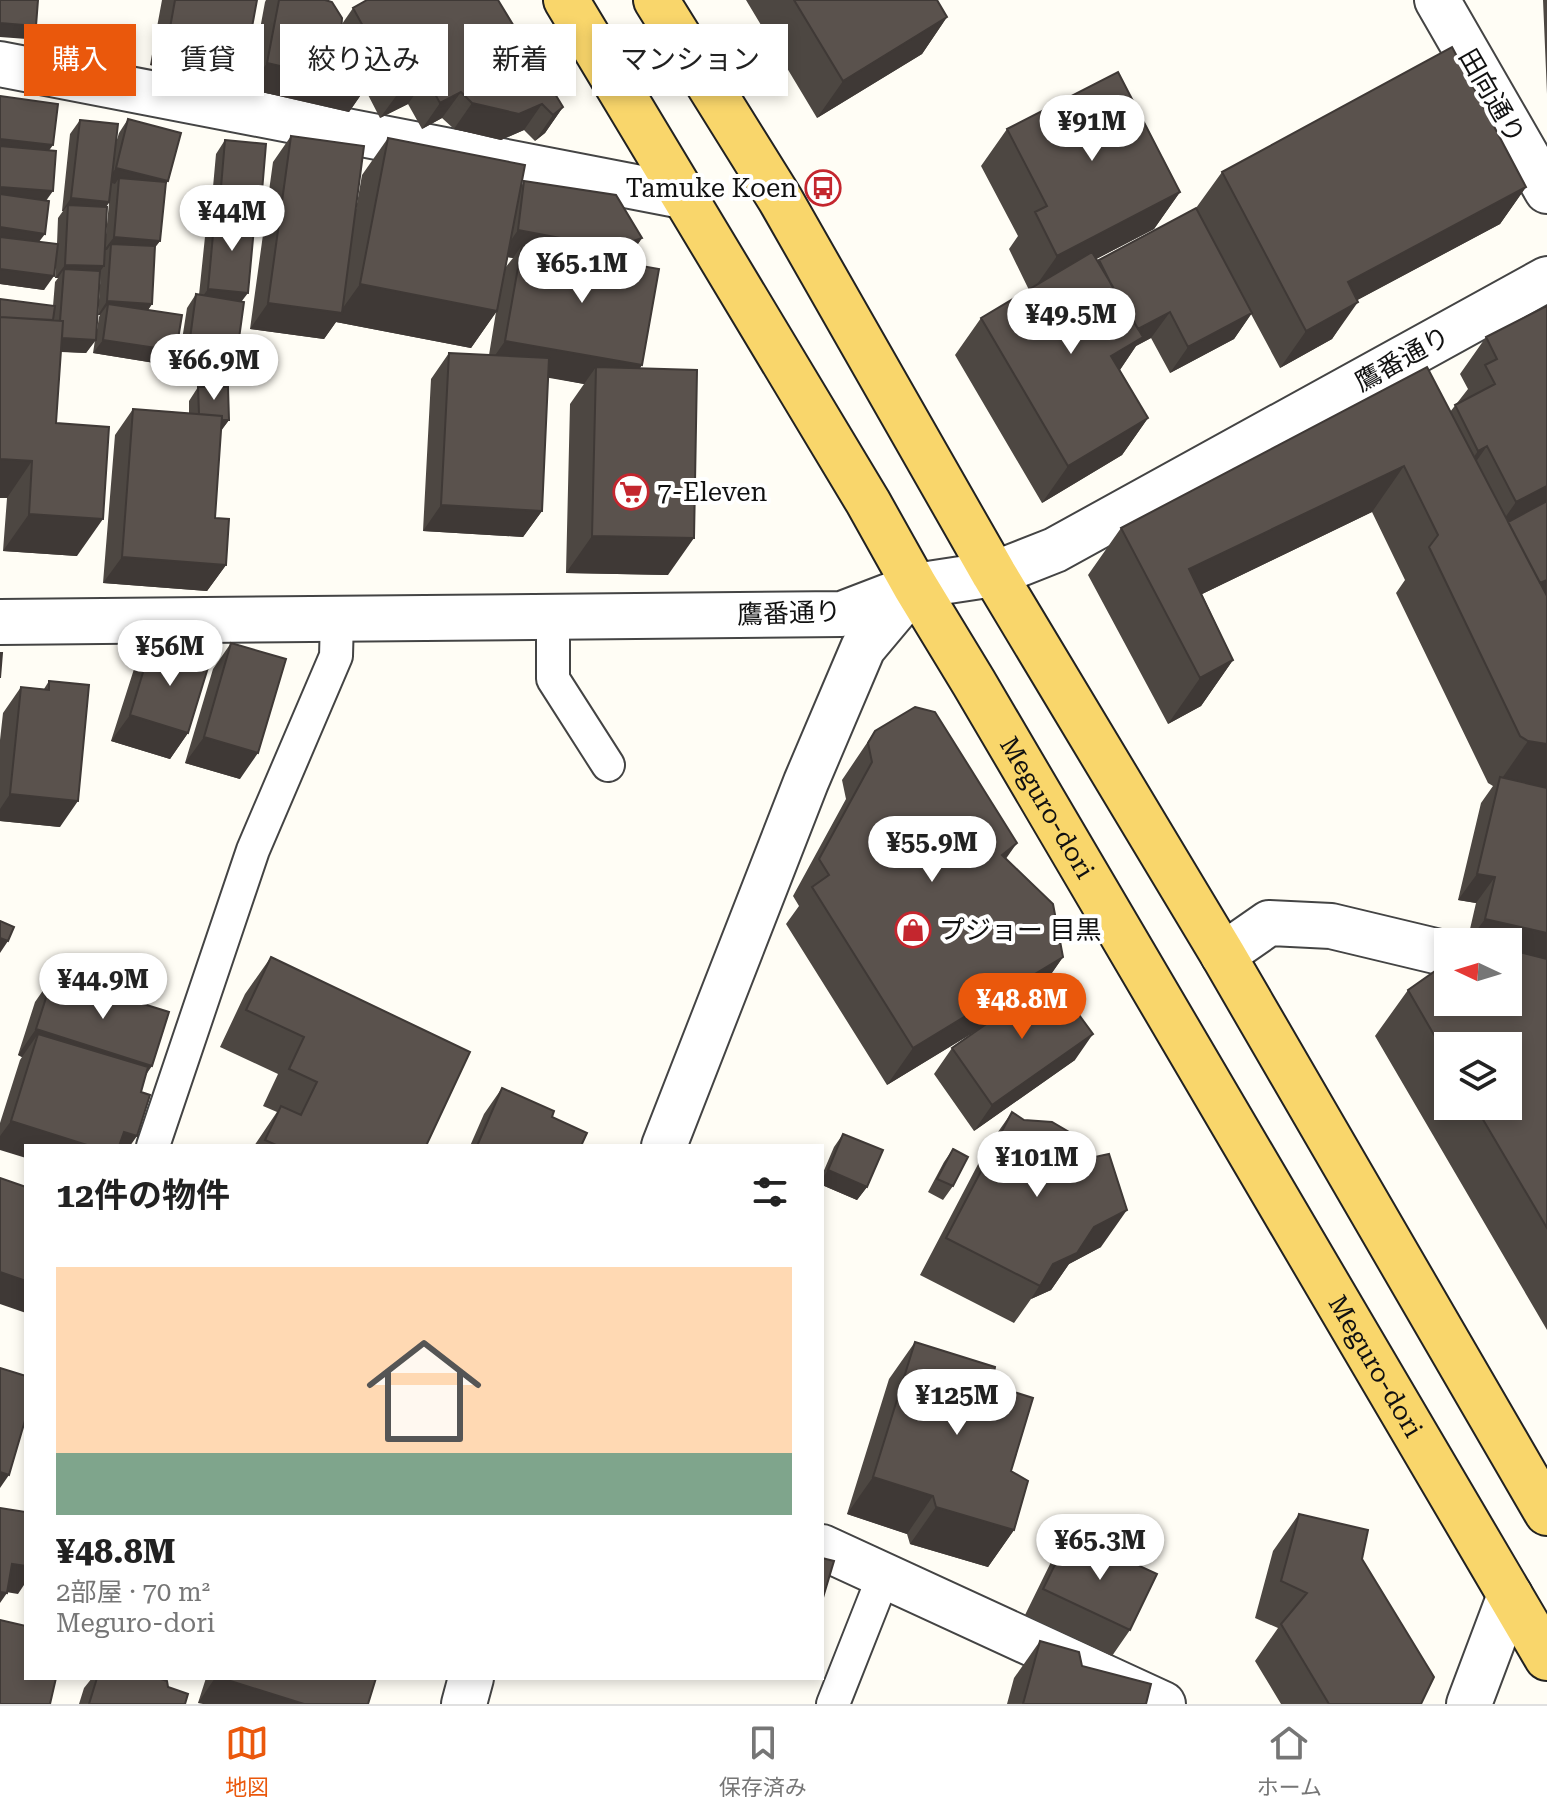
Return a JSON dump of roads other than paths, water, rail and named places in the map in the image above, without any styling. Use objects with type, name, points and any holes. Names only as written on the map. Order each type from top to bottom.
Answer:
[{"type":"main road","name":"Meguro-dori","points":[[566,0],[860,488],[1547,1658]]},
{"type":"main road","points":[[656,0],[780,199],[994,574],[1223,955],[1547,1513]]},
{"type":"street","name":"田向通り","points":[[1437,0],[1547,191]]},
{"type":"street","points":[[0,64],[611,185],[687,197]]},
{"type":"street","name":"鷹番通り","points":[[0,622],[842,614],[915,586],[994,574],[1055,550],[1547,279]]},
{"type":"street","points":[[665,1144],[806,782],[863,648],[915,586]]},
{"type":"street","points":[[1223,955],[1269,923],[1331,926],[1434,951]]},
{"type":"street","points":[[824,1548],[1163,1704]]},
{"type":"street","points":[[1469,1704],[1510,1595]]},
{"type":"street","points":[[464,1704],[470,1680]]},
{"type":"lane","points":[[553,618],[553,679],[608,765]]},
{"type":"lane","points":[[154,1144],[253,850],[336,656],[337,619]]},
{"type":"lane","points":[[833,1704],[884,1575]]},
{"type":"place","name":"Tamuke Koen","points":[[823,188]]},
{"type":"place","name":"7-Eleven","points":[[631,492]]},
{"type":"place","name":"プジョー 目黒","points":[[913,930]]}]
